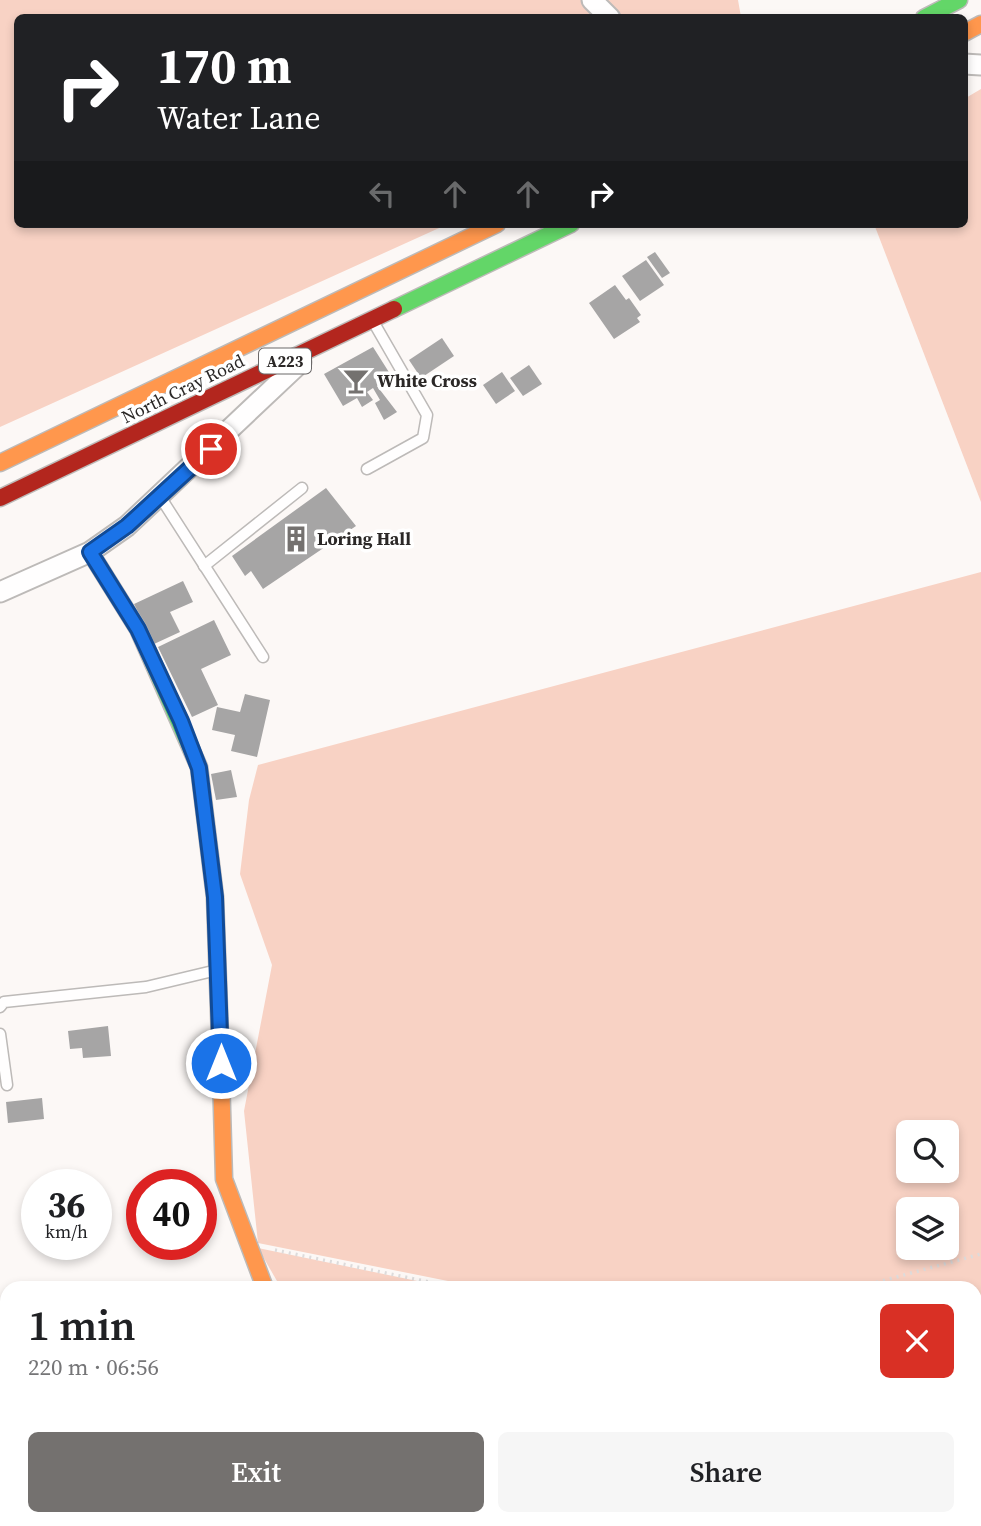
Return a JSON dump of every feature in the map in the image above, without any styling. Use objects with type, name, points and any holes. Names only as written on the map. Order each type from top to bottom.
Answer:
[{"type":"main road","points":[[932,9],[959,0]]},
{"type":"main road","name":"North Cray Road","points":[[0,463],[489,228]]},
{"type":"main road","name":"North Cray Road","points":[[0,498],[563,228]]},
{"type":"main road","points":[[90,552],[138,629],[181,721],[199,768],[215,897],[221,1179],[262,1281]]},
{"type":"street","points":[[592,0],[606,14]]},
{"type":"street","points":[[0,593],[90,552],[127,526],[319,344]]},
{"type":"lane","points":[[367,469],[422,438],[427,415],[372,320]]},
{"type":"lane","points":[[204,566],[302,488]]},
{"type":"lane","points":[[159,495],[263,657]]},
{"type":"lane","points":[[0,1007],[4,1002],[146,987],[217,970]]},
{"type":"lane","points":[[0,1034],[7,1086]]},
{"type":"path","points":[[246,1244],[424,1281]]},
{"type":"path","points":[[882,1281],[981,1254]]},
{"type":"shaded area","points":[[0,0],[738,0],[740,14],[14,14],[14,228],[439,228],[0,427]]},
{"type":"shaded area","points":[[981,89],[981,502],[876,228],[968,228],[968,97]]},
{"type":"shaded area","points":[[981,572],[981,1281],[448,1281],[258,1243],[244,1111],[272,965],[240,874],[249,800],[258,765]]},
{"type":"shaded area","points":[[258,1248],[417,1281],[277,1281]]},
{"type":"building","points":[[655,252],[670,273],[662,278],[647,257]]},
{"type":"building","points":[[646,260],[664,285],[640,301],[622,276]]},
{"type":"building","points":[[615,285],[641,315],[637,318],[640,322],[614,339],[589,303]]},
{"type":"building","points":[[442,338],[454,356],[421,378],[409,360]]},
{"type":"building","name":"White Cross","points":[[373,347],[392,377],[377,386],[397,412],[384,420],[375,403],[380,400],[373,388],[367,392],[373,400],[362,407],[357,398],[343,406],[324,374]]},
{"type":"building","points":[[529,365],[542,384],[523,396],[510,378]]},
{"type":"building","points":[[502,372],[515,391],[496,404],[483,385]]},
{"type":"building","name":"Loring Hall","points":[[326,488],[356,526],[263,589],[251,571],[245,576],[232,556]]},
{"type":"building","points":[[183,581],[193,602],[170,612],[180,632],[154,644],[134,604]]},
{"type":"building","points":[[214,620],[231,655],[201,669],[218,705],[192,717],[158,647]]},
{"type":"building","points":[[245,694],[270,700],[257,757],[231,751],[235,735],[212,730],[217,707],[240,712]]},
{"type":"building","points":[[231,770],[237,797],[216,800],[211,774]]},
{"type":"building","points":[[108,1026],[111,1056],[83,1058],[82,1048],[70,1049],[68,1031]]},
{"type":"building","points":[[42,1098],[44,1119],[8,1123],[6,1102]]},
{"type":"traffic: fast","points":[[932,14],[959,0]]},
{"type":"traffic: fast","points":[[394,309],[563,228]]},
{"type":"traffic: fast","points":[[90,552],[138,629],[199,767],[215,897],[220,1039]]},
{"type":"traffic: slow","points":[[968,31],[981,24]]},
{"type":"traffic: slow","points":[[0,463],[489,228]]},
{"type":"traffic: slow","points":[[220,1039],[224,1179],[262,1281]]},
{"type":"traffic: jam","points":[[0,498],[394,309]]},
{"type":"place","name":"White Cross","points":[[356,381]]},
{"type":"place","name":"Loring Hall","points":[[296,539]]},
{"type":"route","points":[[211,449],[127,526],[90,552],[138,629],[181,721],[199,768],[215,897],[221,1063]]}]
